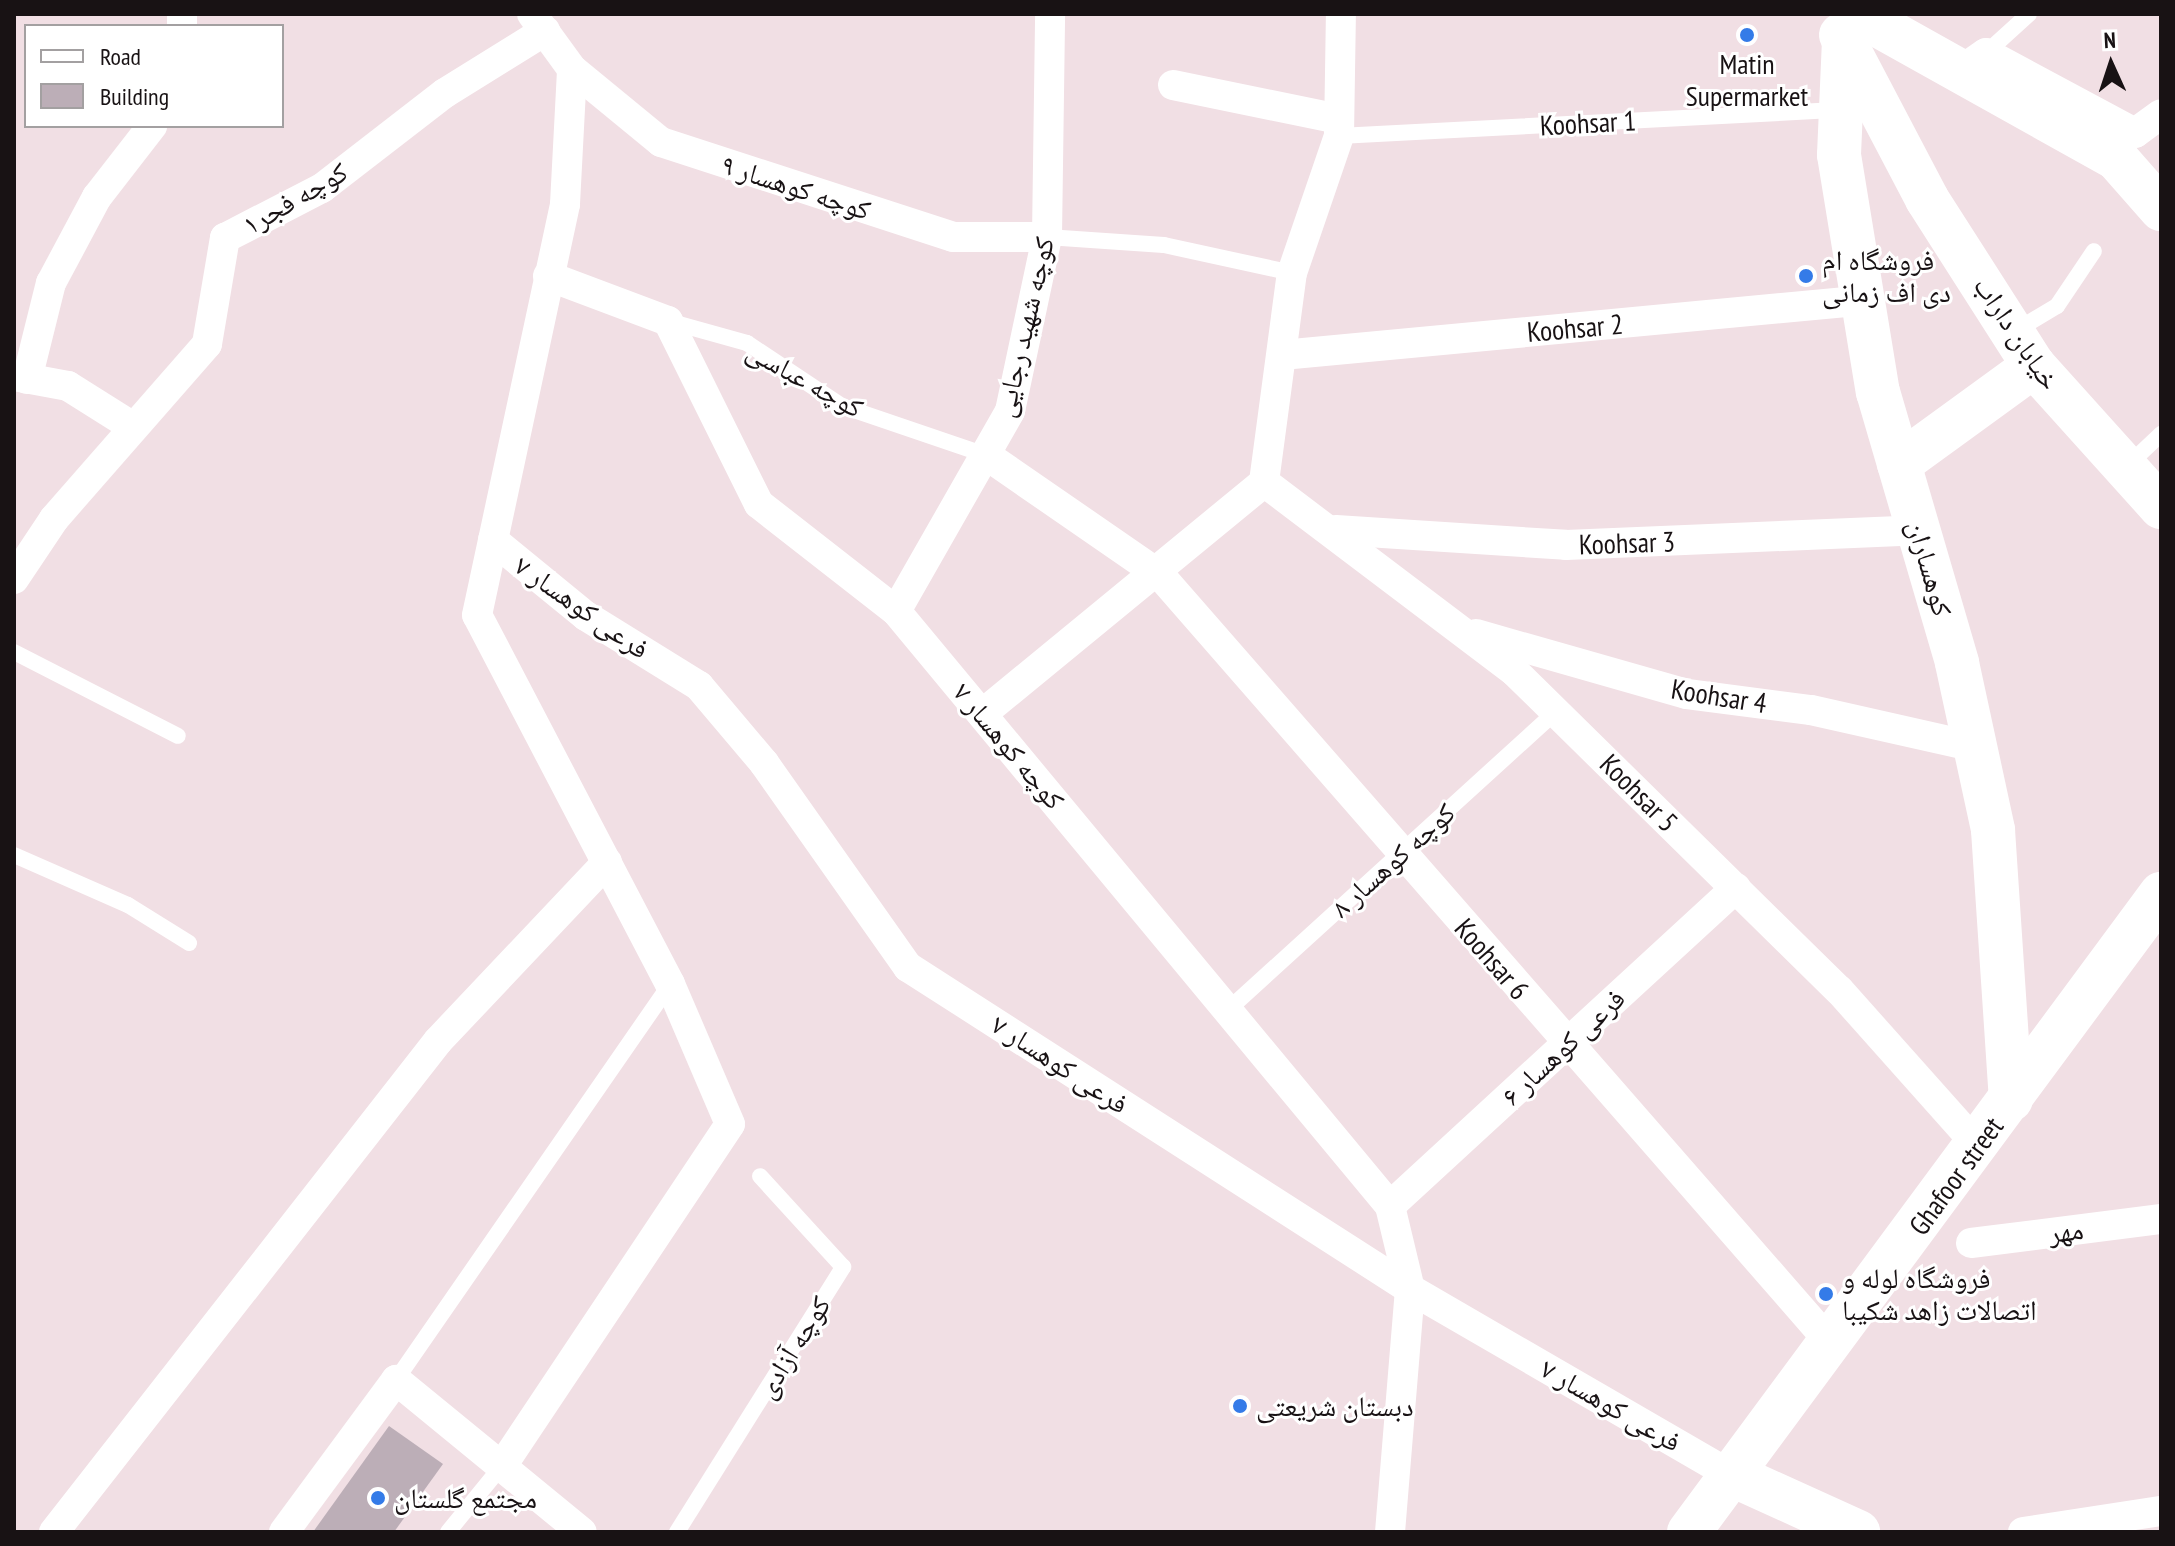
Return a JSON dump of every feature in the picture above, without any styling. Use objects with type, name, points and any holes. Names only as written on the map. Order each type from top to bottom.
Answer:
[{"type":"street","name":"کوچه شهید رجایی","points":[[896,611],[1010,411],[1047,237],[1050,14]]},
{"type":"street","points":[[982,714],[1160,575],[1264,482],[1292,273],[1339,127],[1341,14]]},
{"type":"street","name":"کوچه کوهسار ۹","points":[[539,23],[572,69],[661,142],[953,237],[1047,237]]},
{"type":"street","name":"کوچه فجر۱","points":[[14,579],[54,519],[207,344],[225,238],[322,188],[539,23]]},
{"type":"street","points":[[1844,23],[1972,63],[2135,133],[2161,114]]},
{"type":"street","name":"کوهساران","points":[[1844,23],[1837,110],[1878,392],[1975,747],[1993,830],[2011,1099]]},
{"type":"street","name":"خیابان داراب","points":[[1844,23],[1927,199],[2024,349],[2123,469],[2161,507]]},
{"type":"street","points":[[1972,63],[2117,159],[2161,209]]},
{"type":"street","points":[[504,1463],[730,1124],[670,984],[477,615],[565,204],[572,69]]},
{"type":"street","points":[[1173,85],[1339,127]]},
{"type":"street","points":[[133,427],[68,386],[20,378],[51,283],[97,197],[150,128]]},
{"type":"street","points":[[548,276],[668,321]]},
{"type":"street","name":"Koohsar 2","points":[[1282,355],[1867,300]]},
{"type":"street","name":"کوچه کوهسار ۷","points":[[668,321],[759,504],[896,611],[1390,1206],[1410,1289],[1390,1532]]},
{"type":"street","points":[[1899,464],[2024,349]]},
{"type":"street","name":"Koohsar 6","points":[[986,455],[1160,575],[1400,854],[1828,1340]]},
{"type":"street","name":"Koohsar 5","points":[[1264,482],[1336,530],[1467,632],[1557,711],[1839,990],[1977,1145]]},
{"type":"street","name":"Koohsar 3","points":[[1336,530],[1566,545],[1918,530]]},
{"type":"street","name":"فرعی کوهسار ۷","points":[[493,540],[586,616],[699,686],[764,763],[908,967],[1410,1289],[1728,1473]]},
{"type":"street","name":"Koohsar 4","points":[[1467,632],[1687,694],[1811,710],[1975,747]]},
{"type":"street","points":[[54,1532],[438,1041],[607,862]]},
{"type":"street","name":"فرعی کوهسار ۶","points":[[1390,1206],[1736,888]]},
{"type":"street","name":"Ghafoor street","points":[[1689,1532],[1728,1473],[1977,1145],[2161,894]]},
{"type":"street","name":"مهر","points":[[1971,1243],[2161,1219]]},
{"type":"street","points":[[284,1532],[396,1380],[504,1463],[582,1532]]},
{"type":"street","points":[[1728,1473],[1858,1532]]},
{"type":"street","points":[[2023,1532],[2161,1511]]},
{"type":"lane","points":[[1972,63],[2029,14]]},
{"type":"lane","name":"Koohsar 1","points":[[1339,127],[1837,110]]},
{"type":"lane","points":[[1047,237],[1164,245],[1292,273]]},
{"type":"lane","points":[[2024,349],[2094,251]]},
{"type":"lane","name":"کوچه عباسی","points":[[668,321],[747,343],[842,406],[986,455]]},
{"type":"lane","points":[[2123,469],[2161,434]]},
{"type":"lane","points":[[14,652],[178,736]]},
{"type":"lane","name":"کوچه کوهسار ۸","points":[[1229,1009],[1557,711]]},
{"type":"lane","points":[[14,855],[128,905],[189,943]]},
{"type":"lane","points":[[396,1380],[670,984]]},
{"type":"lane","name":"کوچه آزادی","points":[[677,1532],[843,1267],[760,1176]]},
{"type":"lane","points":[[448,1532],[504,1463]]},
{"type":"building","name":"مجتمع گلستان","points":[[389,1426],[443,1464],[394,1532],[313,1532]]},
{"type":"place","name":"Matin Supermarket","points":[[1747,35]]},
{"type":"place","name":"فروشگاه ام دی اف زمانی","points":[[1806,276]]},
{"type":"place","name":"فروشگاه لوله و اتصالات زاهد شکیبا","points":[[1826,1294]]},
{"type":"place","name":"دبستان شریعتی","points":[[1240,1406]]},
{"type":"place","name":"مجتمع گلستان","points":[[378,1498]]}]
